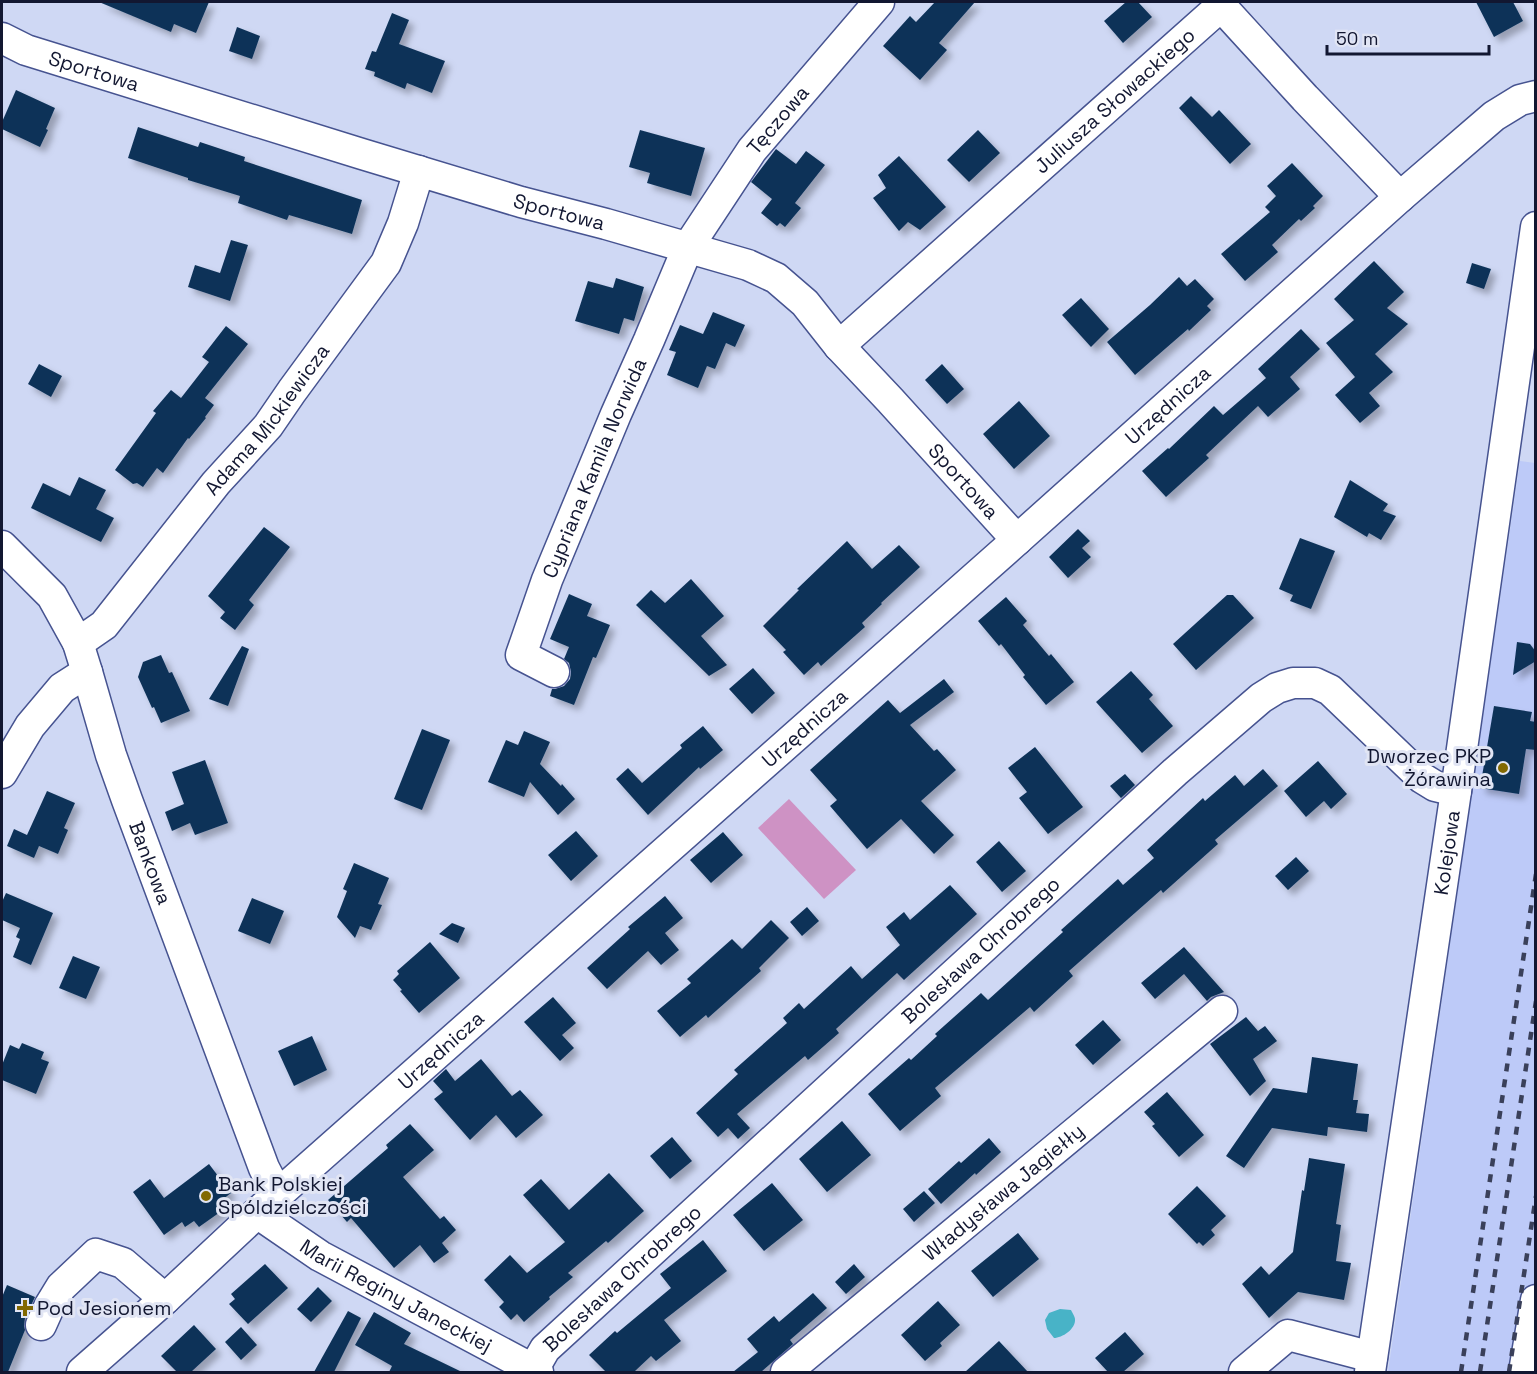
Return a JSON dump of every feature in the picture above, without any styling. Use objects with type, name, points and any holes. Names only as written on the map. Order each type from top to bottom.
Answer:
[{"type":"street","name":"Tęczowa","points":[[688,247],[752,150],[879,2]]},
{"type":"street","name":"Juliusza Słowackiego","points":[[839,346],[1221,6],[1400,197]]},
{"type":"street","name":"Sportowa","points":[[2,38],[26,50],[521,202],[748,265],[776,278],[805,303],[839,346],[1017,540]]},
{"type":"street","name":"Urzędnicza","points":[[82,1372],[1400,197],[1494,116],[1520,100],[1536,96]]},
{"type":"street","name":"Adama Mickiewicza","points":[[78,643],[104,625],[216,483],[268,426],[386,263],[403,223],[419,171]]},
{"type":"street","name":"Kolejowa","points":[[1371,1365],[1536,227]]},
{"type":"street","name":"Cypriana Kamila Norwida","points":[[554,672],[521,655],[555,560],[688,247]]},
{"type":"street","name":"Bankowa","points":[[2,546],[52,596],[78,643],[127,800],[260,1157],[268,1204]]},
{"type":"street","points":[[2,773],[30,726],[62,688],[87,672]]},
{"type":"street","name":"Bolesława Chrobrego","points":[[536,1371],[545,1349],[562,1333],[1175,772],[1261,698],[1277,688],[1293,683],[1315,682],[1329,690],[1422,778],[1435,786],[1456,791]]},
{"type":"street","name":"Władysława Jagiełły","points":[[786,1372],[1222,1011]]},
{"type":"street","name":"Marii Reginy Janeckiej","points":[[268,1204],[320,1256],[536,1371]]},
{"type":"street","points":[[41,1325],[62,1287],[96,1254],[123,1263],[165,1299]]},
{"type":"street","points":[[1524,1372],[1536,1300]]},
{"type":"street","points":[[1244,1372],[1288,1335],[1371,1365]]},
{"type":"shaded area","points":[[1520,461],[1535,463],[1535,1372],[1388,1372]]},
{"type":"shaded area","points":[[789,799],[856,870],[824,899],[758,828]]},
{"type":"shaded area","points":[[1060,1309],[1071,1310],[1075,1323],[1068,1332],[1054,1338],[1047,1329],[1045,1320],[1049,1313]]},
{"type":"building","points":[[99,2],[209,2],[196,33],[174,24],[171,32]]},
{"type":"building","points":[[935,2],[975,2],[939,43],[947,50],[920,80],[883,46],[910,16],[916,22]]},
{"type":"building","points":[[1126,2],[1138,2],[1152,17],[1123,43],[1104,21]]},
{"type":"building","points":[[1476,2],[1513,2],[1523,21],[1494,37]]},
{"type":"building","points":[[392,13],[409,20],[399,44],[445,61],[432,93],[407,83],[405,89],[374,76],[375,72],[365,69],[372,51],[376,52]]},
{"type":"building","points":[[237,27],[260,36],[252,59],[229,51]]},
{"type":"building","points":[[16,90],[55,108],[40,147],[2,129],[2,122]]},
{"type":"building","points":[[1191,96],[1212,117],[1219,110],[1251,144],[1230,164],[1179,108]]},
{"type":"building","points":[[138,127],[198,147],[200,142],[245,157],[244,161],[362,200],[352,234],[289,215],[287,220],[238,203],[240,196],[128,158]]},
{"type":"building","points":[[640,130],[705,148],[691,196],[647,183],[650,173],[629,167]]},
{"type":"building","points":[[978,130],[1000,153],[969,182],[947,160]]},
{"type":"building","points":[[776,149],[796,164],[806,151],[825,165],[795,203],[801,208],[785,227],[780,223],[777,226],[761,213],[772,199],[751,182]]},
{"type":"building","points":[[899,156],[946,207],[920,230],[908,222],[899,231],[873,198],[886,188],[878,175]]},
{"type":"building","points":[[1292,163],[1323,196],[1313,206],[1315,208],[1301,221],[1299,219],[1272,245],[1278,252],[1245,281],[1221,254],[1270,212],[1265,207],[1276,196],[1267,186]]},
{"type":"building","points":[[231,240],[248,245],[230,301],[188,287],[195,265],[220,273]]},
{"type":"building","points":[[1374,261],[1404,292],[1387,308],[1408,324],[1375,354],[1393,372],[1369,393],[1380,406],[1360,423],[1335,395],[1355,377],[1326,343],[1354,320],[1334,299]]},
{"type":"building","points":[[1472,263],[1491,269],[1484,289],[1466,283]]},
{"type":"building","points":[[1179,277],[1187,286],[1195,279],[1214,299],[1207,306],[1211,310],[1135,375],[1107,342]]},
{"type":"building","points":[[616,278],[644,287],[634,321],[624,318],[619,334],[575,321],[588,281],[613,288]]},
{"type":"building","points":[[1081,298],[1109,329],[1091,347],[1062,315]]},
{"type":"building","points":[[713,312],[745,325],[735,347],[726,343],[715,369],[707,366],[698,388],[667,375],[676,352],[669,350],[680,325],[703,334]]},
{"type":"building","points":[[226,326],[248,344],[205,398],[214,405],[163,473],[157,468],[143,487],[137,483],[133,484],[115,470],[156,413],[153,411],[171,390],[181,398],[209,362],[202,357]]},
{"type":"building","points":[[1301,329],[1320,349],[1290,377],[1300,389],[1268,417],[1258,406],[1206,455],[1209,458],[1166,497],[1142,471],[1214,406],[1223,415],[1266,378],[1258,369]]},
{"type":"building","points":[[39,364],[62,376],[51,397],[28,384]]},
{"type":"building","points":[[942,364],[964,389],[947,404],[925,380]]},
{"type":"building","points":[[1019,401],[1050,436],[1014,469],[983,434]]},
{"type":"building","points":[[79,477],[106,490],[96,509],[114,518],[101,542],[31,508],[43,483],[70,496]]},
{"type":"building","points":[[1350,480],[1388,504],[1383,511],[1396,516],[1381,540],[1369,533],[1367,537],[1334,517]]},
{"type":"building","points":[[264,527],[290,547],[249,600],[254,605],[235,630],[220,618],[225,612],[208,596]]},
{"type":"building","points":[[1078,529],[1090,541],[1082,548],[1091,557],[1068,578],[1049,557]]},
{"type":"building","points":[[1300,538],[1335,551],[1311,609],[1290,601],[1293,595],[1279,589]]},
{"type":"building","points":[[847,541],[872,569],[899,545],[920,567],[862,623],[865,627],[821,666],[818,662],[804,675],[783,652],[786,650],[763,626],[799,590],[797,589]]},
{"type":"building","points":[[691,579],[724,616],[701,636],[727,665],[709,676],[636,605],[651,590],[665,603]]},
{"type":"building","points":[[569,594],[592,604],[587,616],[610,625],[596,658],[593,657],[574,705],[550,696],[552,689],[564,686],[570,679],[569,663],[564,659],[569,647],[550,639]]},
{"type":"building","points":[[1227,595],[1233,595],[1254,618],[1196,670],[1173,644]]},
{"type":"building","points":[[1006,597],[1027,621],[1023,625],[1074,682],[1046,705],[1023,677],[1025,675],[1001,644],[999,646],[978,621]]},
{"type":"building","points":[[1517,642],[1530,644],[1536,652],[1536,661],[1513,675]]},
{"type":"building","points":[[242,646],[249,649],[228,706],[209,699]]},
{"type":"building","points":[[161,655],[169,673],[172,672],[190,711],[161,723],[138,677],[143,662]]},
{"type":"building","points":[[753,668],[775,693],[752,714],[729,689]]},
{"type":"building","points":[[1131,671],[1153,695],[1149,699],[1173,726],[1142,753],[1096,702]]},
{"type":"building","points":[[944,679],[954,692],[910,725],[934,751],[937,749],[956,770],[921,801],[954,835],[934,854],[901,819],[867,849],[830,806],[837,800],[810,770],[888,700],[900,713]]},
{"type":"building","name":"Dworzec PKP Żórawina","points":[[1494,706],[1532,712],[1530,721],[1536,722],[1536,750],[1526,749],[1519,794],[1480,788]]},
{"type":"building","points":[[703,726],[723,750],[700,769],[699,767],[648,815],[616,779],[628,768],[642,783],[682,748],[680,745]]},
{"type":"building","points":[[422,729],[450,740],[422,810],[394,799]]},
{"type":"building","points":[[524,731],[550,742],[540,764],[575,799],[558,815],[530,782],[524,797],[488,782],[506,740],[518,745]]},
{"type":"building","points":[[1035,747],[1083,807],[1048,834],[1019,798],[1027,792],[1008,768]]},
{"type":"building","points":[[205,760],[228,823],[195,835],[190,823],[172,831],[165,812],[184,804],[172,772]]},
{"type":"building","points":[[1318,761],[1347,794],[1331,809],[1324,801],[1306,817],[1284,791]]},
{"type":"building","points":[[1263,769],[1278,786],[1215,840],[1218,844],[1163,893],[1161,890],[1069,971],[1073,976],[1034,1012],[1030,1007],[935,1088],[941,1096],[900,1131],[868,1094],[909,1058],[911,1060],[937,1036],[935,1034],[981,993],[988,1000],[1118,879],[1123,885],[1154,858],[1147,850],[1203,798],[1205,801],[1235,775],[1244,786]]},
{"type":"building","points":[[1125,774],[1135,785],[1121,798],[1110,786]]},
{"type":"building","points":[[47,791],[75,803],[64,828],[68,830],[58,854],[39,846],[34,858],[7,846],[14,829],[27,835]]},
{"type":"building","points":[[576,831],[598,856],[571,881],[548,855]]},
{"type":"building","points":[[723,832],[743,855],[711,883],[690,860]]},
{"type":"building","points":[[999,841],[1026,871],[1002,892],[976,862]]},
{"type":"building","points":[[1296,857],[1309,871],[1288,890],[1275,876]]},
{"type":"building","points":[[354,863],[389,878],[378,904],[382,905],[371,930],[360,926],[355,938],[337,917],[347,891],[343,889]]},
{"type":"building","points":[[950,885],[977,914],[904,980],[897,973],[836,1029],[839,1033],[808,1060],[805,1056],[737,1114],[750,1128],[738,1139],[728,1128],[718,1137],[696,1113],[738,1074],[734,1070],[787,1023],[783,1018],[799,1003],[804,1009],[851,966],[862,979],[900,945],[886,927],[904,912],[910,920]]},
{"type":"building","points":[[6,893],[53,913],[31,965],[13,957],[20,939],[16,937],[20,928],[2,920],[2,902]]},
{"type":"building","points":[[665,896],[683,918],[665,933],[679,950],[661,965],[648,951],[607,989],[587,968],[630,929],[628,927]]},
{"type":"building","points":[[252,898],[284,911],[270,944],[238,931]]},
{"type":"building","points":[[807,907],[819,921],[802,936],[790,922]]},
{"type":"building","points":[[771,920],[789,938],[759,968],[761,971],[708,1018],[706,1015],[680,1037],[657,1011],[691,983],[687,979],[732,939],[742,949]]},
{"type":"building","points":[[452,923],[465,928],[458,943],[439,934]]},
{"type":"building","points":[[430,942],[460,978],[419,1013],[393,980],[399,974],[397,971]]},
{"type":"building","points":[[1184,947],[1224,992],[1207,1001],[1184,974],[1155,999],[1141,983]]},
{"type":"building","points":[[73,956],[100,967],[86,999],[59,988]]},
{"type":"building","points":[[553,997],[576,1023],[562,1035],[574,1048],[560,1061],[524,1022]]},
{"type":"building","points":[[1246,1017],[1258,1031],[1265,1026],[1277,1041],[1253,1059],[1266,1081],[1250,1096],[1210,1044]]},
{"type":"building","points":[[1103,1020],[1121,1040],[1093,1065],[1075,1045]]},
{"type":"building","points":[[312,1036],[327,1070],[294,1086],[278,1051]]},
{"type":"building","points":[[22,1043],[44,1052],[41,1059],[49,1062],[36,1094],[2,1080],[2,1065],[10,1045],[19,1049]]},
{"type":"building","points":[[1312,1057],[1358,1064],[1353,1100],[1358,1100],[1356,1113],[1369,1114],[1367,1132],[1328,1127],[1327,1136],[1272,1128],[1244,1168],[1226,1156],[1273,1088],[1307,1093]]},
{"type":"building","points":[[481,1059],[512,1096],[520,1090],[543,1115],[516,1138],[496,1115],[470,1140],[434,1099],[443,1092],[433,1081],[446,1069],[455,1081]]},
{"type":"building","points":[[1167,1092],[1204,1135],[1179,1157],[1152,1126],[1155,1124],[1144,1112]]},
{"type":"building","points":[[842,1121],[871,1155],[827,1192],[799,1159]]},
{"type":"building","points":[[410,1124],[434,1150],[403,1177],[440,1219],[444,1216],[456,1230],[442,1243],[449,1252],[434,1263],[420,1245],[394,1268],[351,1218],[347,1222],[328,1200],[388,1148],[386,1145]]},
{"type":"building","points":[[672,1137],[692,1161],[670,1179],[650,1156]]},
{"type":"building","points":[[989,1138],[1001,1152],[941,1204],[928,1189]]},
{"type":"building","points":[[1309,1158],[1345,1164],[1336,1224],[1341,1225],[1336,1261],[1351,1263],[1344,1300],[1298,1292],[1269,1318],[1242,1284],[1261,1266],[1269,1275],[1293,1252]]},
{"type":"building","points":[[209,1164],[231,1193],[218,1203],[223,1210],[199,1227],[194,1221],[185,1227],[182,1222],[164,1235],[133,1192],[150,1179],[164,1198]]},
{"type":"building","points":[[609,1173],[644,1211],[608,1243],[606,1241],[568,1273],[573,1277],[524,1322],[517,1314],[511,1320],[499,1307],[504,1302],[484,1280],[510,1255],[527,1273],[565,1242],[523,1195],[541,1179],[569,1210]]},
{"type":"building","points":[[772,1183],[803,1220],[764,1251],[733,1215]]},
{"type":"building","points":[[1197,1186],[1226,1216],[1211,1230],[1215,1235],[1203,1246],[1199,1242],[1197,1244],[1168,1214]]},
{"type":"building","points":[[924,1191],[935,1203],[914,1222],[903,1209]]},
{"type":"building","points":[[1018,1233],[1039,1259],[993,1297],[971,1271]]},
{"type":"building","points":[[703,1240],[727,1271],[664,1320],[681,1341],[656,1361],[651,1356],[634,1372],[606,1372],[589,1355],[615,1331],[617,1333],[671,1288],[660,1274]]},
{"type":"building","points":[[265,1264],[288,1288],[248,1324],[229,1304],[235,1299],[231,1294]]},
{"type":"building","points":[[854,1264],[865,1277],[846,1294],[835,1282]]},
{"type":"building","points":[[7,1285],[35,1297],[25,1318],[25,1330],[8,1372],[2,1372],[2,1297]]},
{"type":"building","points":[[318,1287],[332,1301],[311,1322],[297,1309]]},
{"type":"building","points":[[813,1293],[827,1308],[790,1340],[793,1344],[761,1372],[733,1372],[758,1352],[747,1339],[774,1316],[779,1322]]},
{"type":"building","points":[[938,1301],[960,1325],[925,1361],[901,1335]]},
{"type":"building","points":[[348,1311],[361,1318],[334,1372],[314,1372]]},
{"type":"building","points":[[374,1312],[411,1333],[404,1344],[462,1372],[389,1372],[392,1366],[355,1345]]},
{"type":"building","points":[[194,1325],[216,1349],[191,1372],[177,1372],[161,1356]]},
{"type":"building","points":[[241,1327],[257,1345],[241,1360],[225,1342]]},
{"type":"building","points":[[1125,1332],[1144,1354],[1123,1372],[1108,1372],[1095,1358]]},
{"type":"building","points":[[999,1341],[1028,1372],[965,1372]]},
{"type":"railway","points":[[1461,1372],[1536,874]]},
{"type":"railway","points":[[1480,1372],[1536,1001]]},
{"type":"railway","points":[[1509,1372],[1536,1196]]},
{"type":"place","name":"Dworzec PKP Żórawina","points":[[1503,768]]},
{"type":"place","name":"Bank Polskiej Spóldzielczości","points":[[206,1196]]},
{"type":"place","name":"Pod Jesionem","points":[[25,1308]]}]
